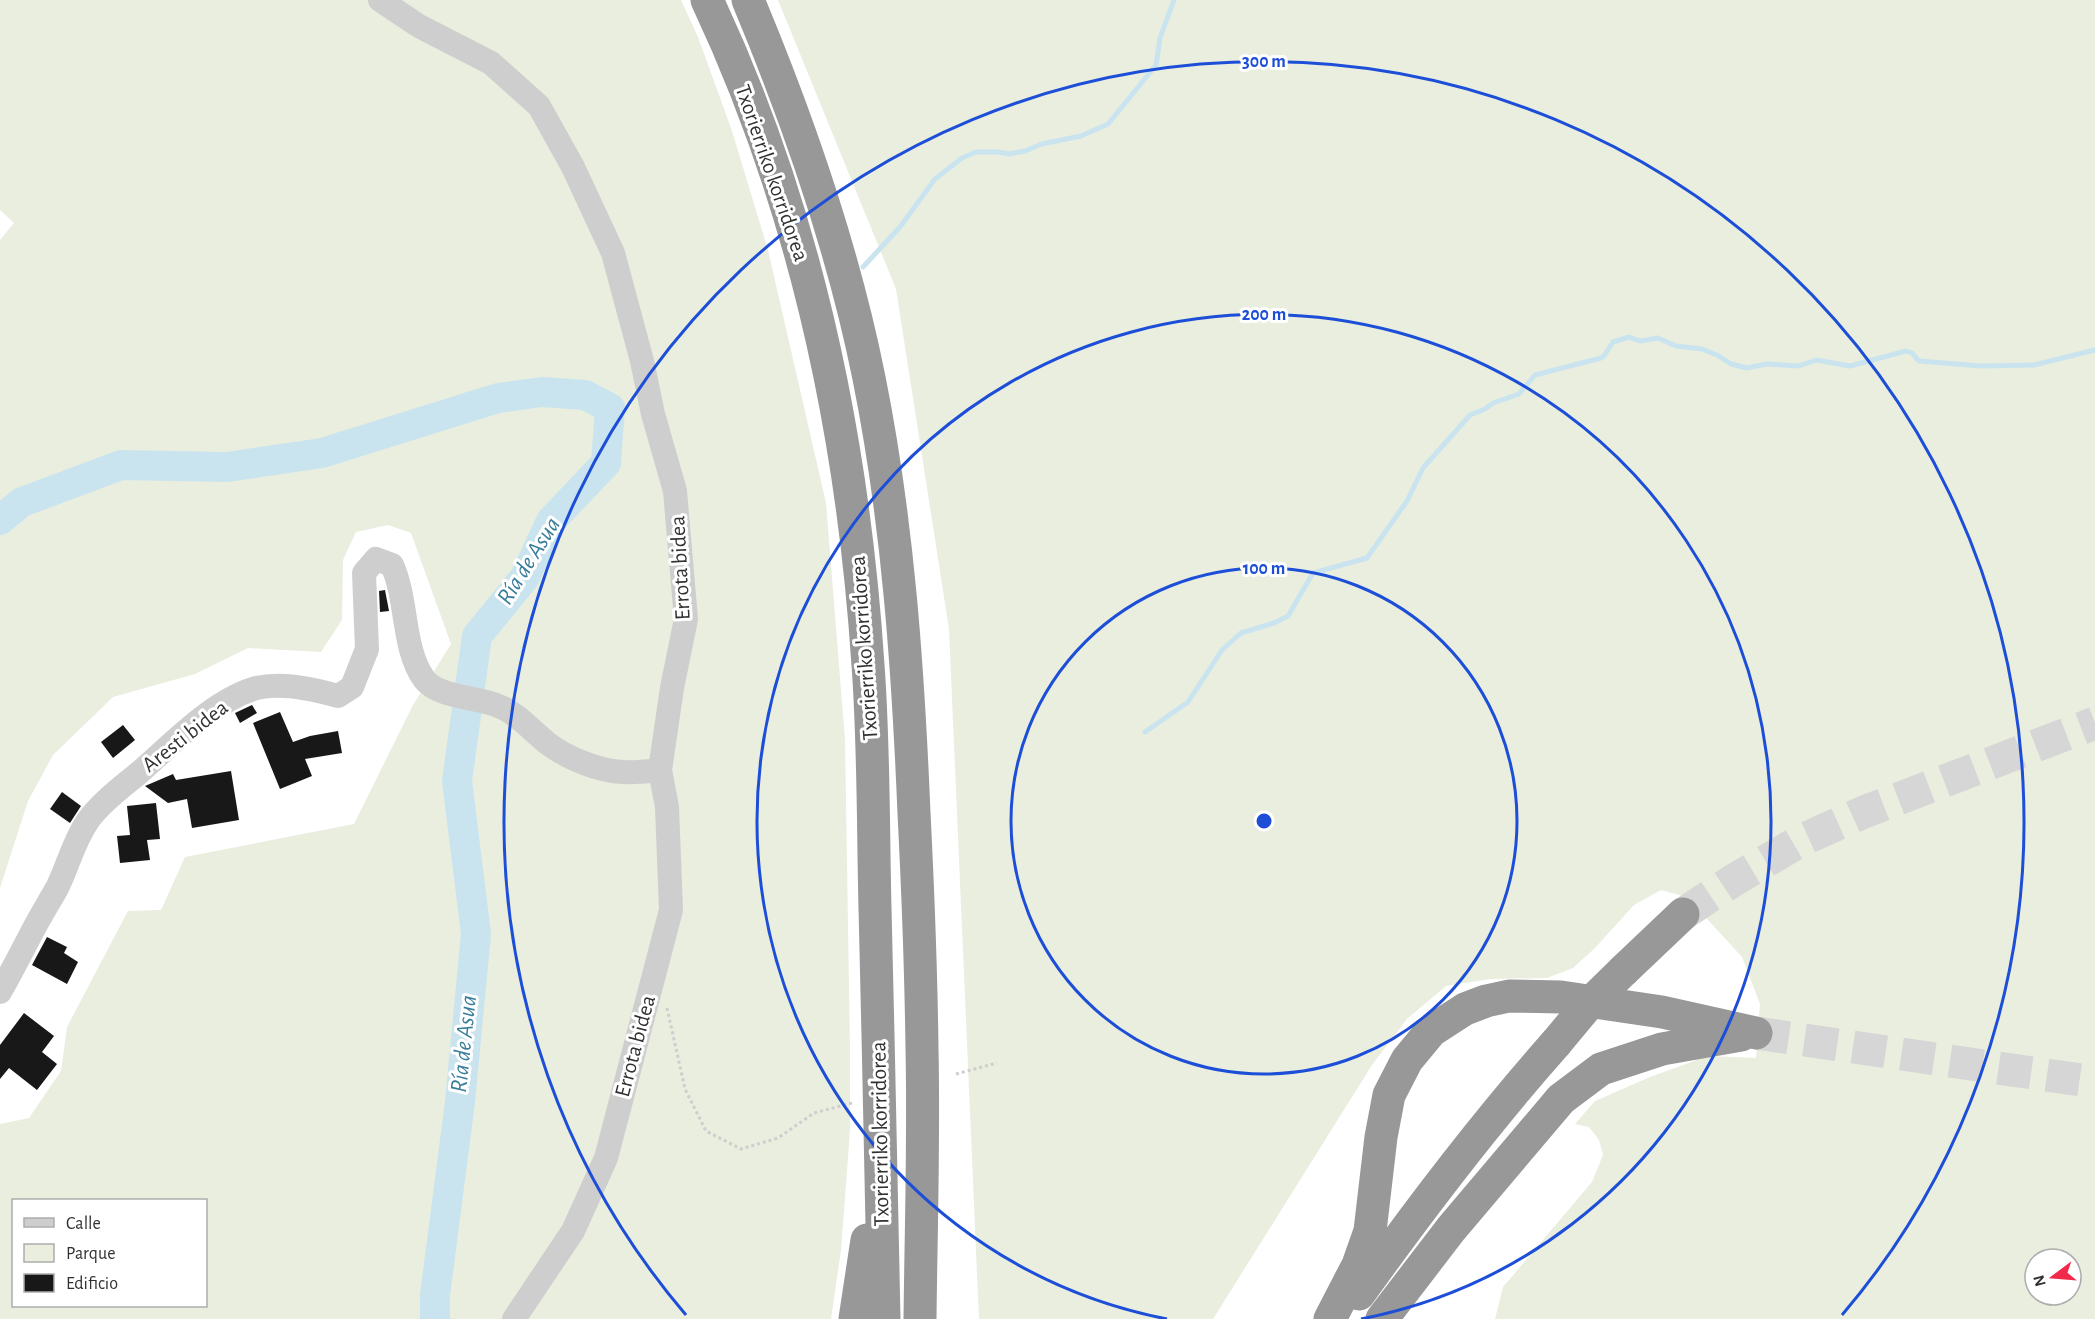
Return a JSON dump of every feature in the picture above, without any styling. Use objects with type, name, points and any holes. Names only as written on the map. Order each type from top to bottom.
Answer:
[{"type":"highway","name":"Txorierriko korridorea","points":[[707,0],[758,122],[801,255],[833,384],[854,510],[869,666],[884,1319]]},
{"type":"highway","name":"Txorierriko korridorea","points":[[748,0],[792,110],[836,245],[869,376],[890,504],[910,705],[921,972],[923,1138],[920,1319]]},
{"type":"highway","points":[[1350,1310],[1424,1203],[1488,1121],[1586,1007],[1683,914]]},
{"type":"highway","points":[[1330,1319],[1358,1265],[1370,1231],[1381,1137],[1389,1095],[1407,1060],[1431,1031],[1465,1009],[1509,996],[1572,999],[1662,1012],[1756,1033],[1662,1049],[1601,1069],[1561,1099],[1451,1229],[1382,1319]]},
{"type":"highway","points":[[923,1138],[940,1277],[941,1319]]},
{"type":"highway","points":[[855,1319],[870,1220],[881,1180]]},
{"type":"street","name":"Errota bidea","points":[[380,0],[419,26],[491,63],[539,106],[573,166],[613,253],[642,361],[653,414],[675,491],[686,619],[672,688],[660,770],[667,807],[671,910],[606,1158],[573,1231],[514,1319]]},
{"type":"street","name":"Aresti bidea","points":[[0,992],[58,886],[74,844],[88,820],[153,760],[225,702],[254,689],[277,686],[338,696],[352,687],[367,649],[364,573],[376,559],[392,565],[399,581],[413,655],[425,681],[443,692],[499,705],[549,744],[585,764],[621,772],[660,770]]},
{"type":"path","points":[[667,1008],[685,1089],[706,1131],[741,1149],[778,1138],[814,1113],[852,1103]]},
{"type":"path","points":[[956,1074],[997,1064]]},
{"type":"green space","points":[[0,0],[681,0],[698,37],[732,131],[768,250],[826,503],[845,740],[850,1050],[850,1129],[841,1250],[831,1319],[0,1319],[0,1124],[29,1118],[61,1071],[67,1027],[128,911],[161,910],[185,857],[354,824],[413,705],[451,644],[411,533],[388,525],[356,532],[343,560],[342,620],[321,652],[248,648],[195,674],[113,697],[53,755],[28,801],[0,888],[0,240],[14,223],[0,210]]},
{"type":"green space","points":[[778,0],[2095,0],[2095,1319],[1495,1319],[1503,1287],[1592,1182],[1603,1155],[1599,1140],[1589,1127],[1575,1124],[1595,1101],[1650,1077],[1708,1056],[1756,1058],[1760,1004],[1742,957],[1687,897],[1661,890],[1634,905],[1594,949],[1573,968],[1547,978],[1490,979],[1446,986],[1407,1019],[1372,1065],[1213,1319],[979,1319],[949,629],[896,289]]},
{"type":"building","points":[[385,590],[389,611],[380,612],[379,591]]},
{"type":"building","points":[[252,705],[257,713],[240,723],[235,713]]},
{"type":"building","points":[[280,712],[293,742],[338,731],[342,753],[305,759],[312,776],[280,789],[253,723]]},
{"type":"building","points":[[123,725],[135,740],[113,758],[101,742]]},
{"type":"building","points":[[231,771],[239,820],[192,828],[187,799],[168,803],[145,786],[173,774],[176,780]]},
{"type":"building","points":[[62,792],[81,806],[70,823],[50,809]]},
{"type":"building","points":[[156,803],[160,839],[147,840],[150,860],[120,863],[117,836],[130,835],[127,806]]},
{"type":"building","points":[[47,937],[67,947],[64,953],[78,962],[67,984],[32,965]]},
{"type":"building","points":[[24,1013],[54,1036],[42,1052],[57,1064],[37,1090],[9,1068],[0,1079],[0,1045]]},
{"type":"waterway","points":[[863,267],[900,227],[935,179],[962,158],[976,152],[1009,154],[1025,151],[1042,144],[1081,136],[1108,124],[1156,65],[1160,38],[1174,0]]},
{"type":"waterway","points":[[1145,732],[1188,702],[1222,650],[1241,633],[1274,623],[1288,616],[1313,573],[1367,558],[1407,501],[1423,468],[1470,415],[1493,403],[1519,394],[1535,375],[1601,358],[1613,342],[1629,337],[1640,341],[1658,338],[1676,346],[1702,349],[1731,364],[1747,368],[1766,364],[1799,366],[1816,360],[1850,366],[1906,351],[1912,353],[1919,361],[1981,366],[2034,365],[2095,350]]},
{"type":"waterway","name":"Ría de Asua","points":[[0,520],[22,502],[121,465],[227,467],[322,453],[498,398],[542,392],[585,395],[610,408],[606,463],[551,521],[525,577],[477,636],[457,781],[476,934],[460,1102],[435,1295],[435,1319]]},
{"type":"tunnel","points":[[1683,914],[1734,880],[1800,841],[1864,812],[2095,723]]},
{"type":"tunnel","points":[[1756,1033],[2095,1082]]}]
